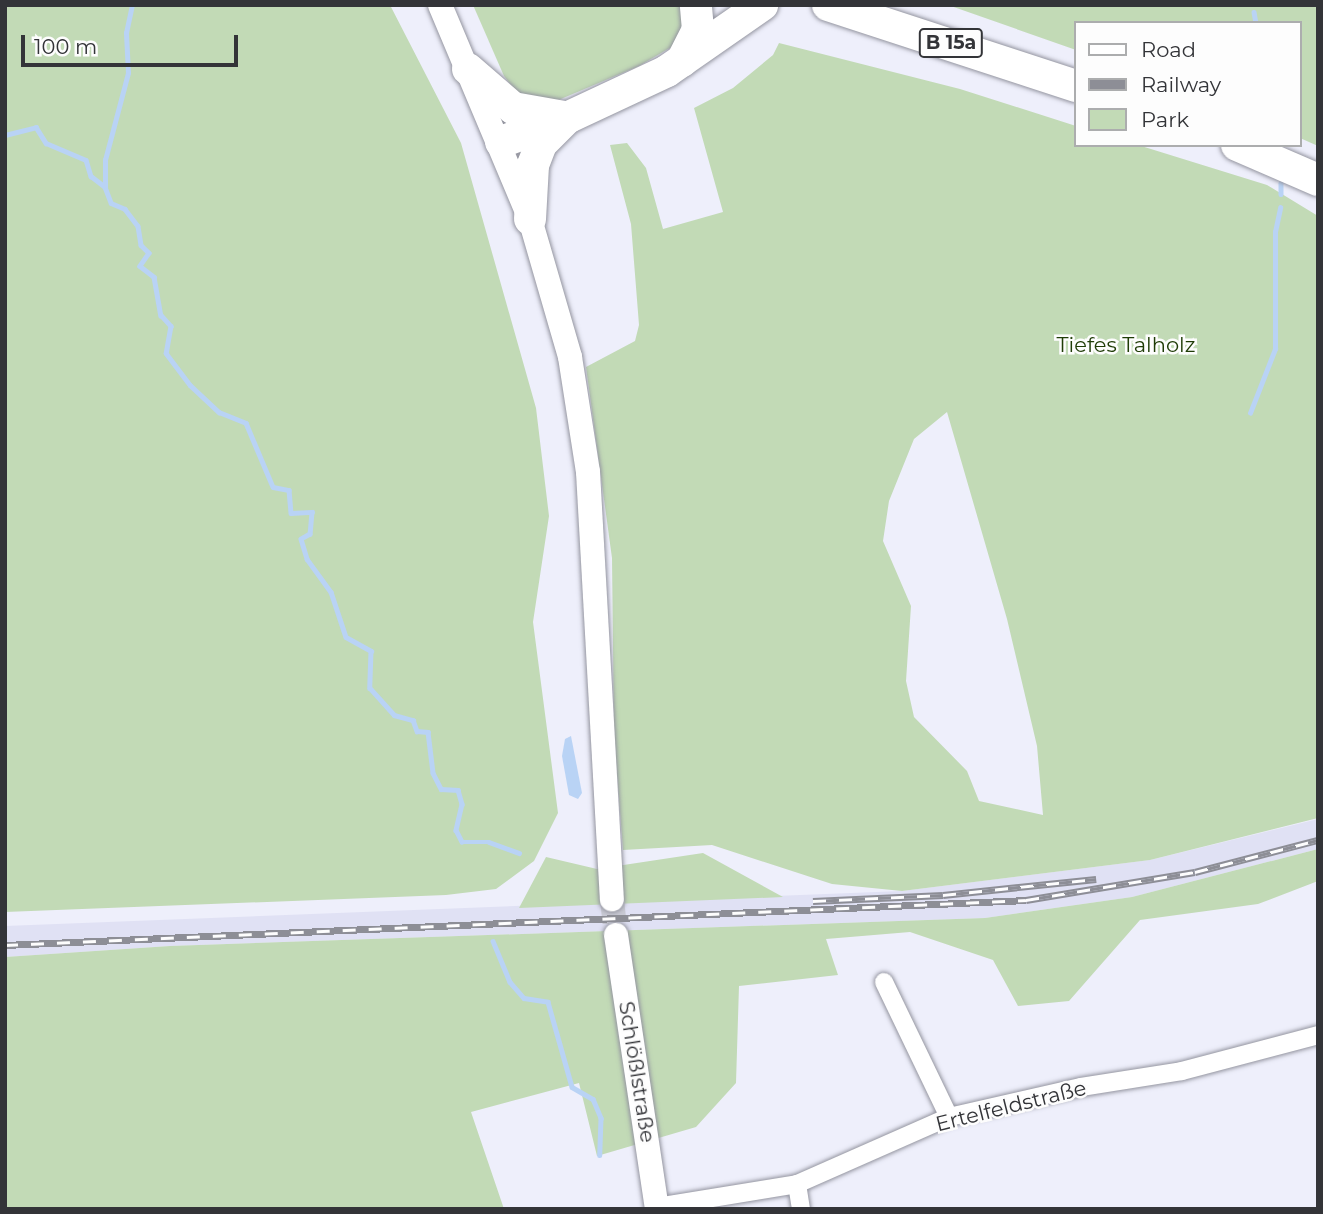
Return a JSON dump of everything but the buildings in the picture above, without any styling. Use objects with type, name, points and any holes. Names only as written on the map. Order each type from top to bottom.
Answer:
[{"type":"highway","points":[[682,61],[698,30],[696,5]]},
{"type":"highway","points":[[501,142],[569,117],[682,61],[762,5]]},
{"type":"highway","name":"B 15a","points":[[828,5],[1074,85]]},
{"type":"highway","points":[[468,69],[513,108],[569,117]]},
{"type":"highway","points":[[530,219],[534,165],[541,144],[569,117]]},
{"type":"highway","points":[[1242,147],[1318,180]]},
{"type":"street","points":[[440,5],[501,142],[530,219],[570,357],[588,472],[612,899]]},
{"type":"street","name":"Schlößlstraße","points":[[616,935],[657,1208]]},
{"type":"street","points":[[884,982],[949,1117]]},
{"type":"street","name":"Ertelfeldstraße","points":[[657,1208],[797,1184],[949,1117],[1081,1087],[1182,1071],[1318,1035]]},
{"type":"street","points":[[797,1184],[801,1209]]},
{"type":"shaded area","points":[[1318,819],[1318,849],[1132,897],[985,918],[170,946],[5,957],[5,926],[902,891],[1150,860]]},
{"type":"green space","points":[[5,5],[390,5],[461,143],[536,408],[549,516],[533,622],[558,813],[534,861],[496,889],[446,895],[5,912]]},
{"type":"green space","points":[[473,5],[685,5],[680,42],[639,66],[549,104],[517,93],[504,76]]},
{"type":"green space","points":[[948,5],[1318,5],[1318,146],[1302,139],[1302,21],[1074,21],[1074,49]]},
{"type":"green space","name":"Tiefes Talholz","points":[[779,43],[960,89],[1074,125],[1074,147],[1144,147],[1267,185],[1318,216],[1318,818],[1150,860],[902,891],[832,884],[712,845],[623,850],[614,735],[612,558],[586,367],[635,341],[639,325],[631,224],[610,145],[627,143],[646,168],[663,229],[723,212],[694,108],[733,88],[773,55]],"holes":[[[947,412],[1007,619],[1037,746],[1043,815],[979,801],[967,771],[914,717],[906,681],[911,606],[883,541],[889,501],[914,439]]]},
{"type":"green space","points":[[1318,849],[1318,881],[1258,904],[1140,920],[1069,1001],[1018,1006],[993,960],[910,932],[826,939],[838,975],[739,986],[736,1083],[696,1127],[597,1156],[579,1083],[471,1112],[504,1209],[5,1209],[5,957],[170,946],[985,918],[1132,897]]},
{"type":"green space","points":[[703,853],[783,897],[519,908],[546,857],[597,869]]},
{"type":"water","points":[[571,736],[582,793],[578,799],[569,795],[562,756],[565,739]]},
{"type":"waterway","points":[[105,186],[105,160],[128,73],[126,33],[132,5]]},
{"type":"waterway","points":[[1254,12],[1256,21]]},
{"type":"waterway","points":[[5,135],[36,127],[46,143],[86,160],[91,176],[105,187],[111,203],[125,209],[138,226],[141,245],[149,253],[140,266],[154,277],[161,315],[171,326],[166,353],[190,385],[219,412],[246,423],[273,487],[289,490],[291,513],[312,512],[310,534],[301,539],[307,559],[331,592],[346,637],[371,651],[370,688],[394,715],[413,720],[417,731],[428,732],[433,773],[441,789],[458,790],[462,804],[456,830],[462,842],[489,842],[519,853]]},
{"type":"waterway","points":[[1281,183],[1281,194]]},
{"type":"waterway","points":[[1250,413],[1275,349],[1275,232],[1280,208]]},
{"type":"waterway","points":[[493,941],[510,982],[524,998],[548,1002],[572,1087],[593,1099],[601,1118],[600,1155]]},
{"type":"tunnel","points":[[612,899],[616,935]]},
{"type":"railway","points":[[5,945],[1026,900],[1195,872],[1318,840]]},
{"type":"railway","points":[[813,901],[943,895],[1096,879]]}]
